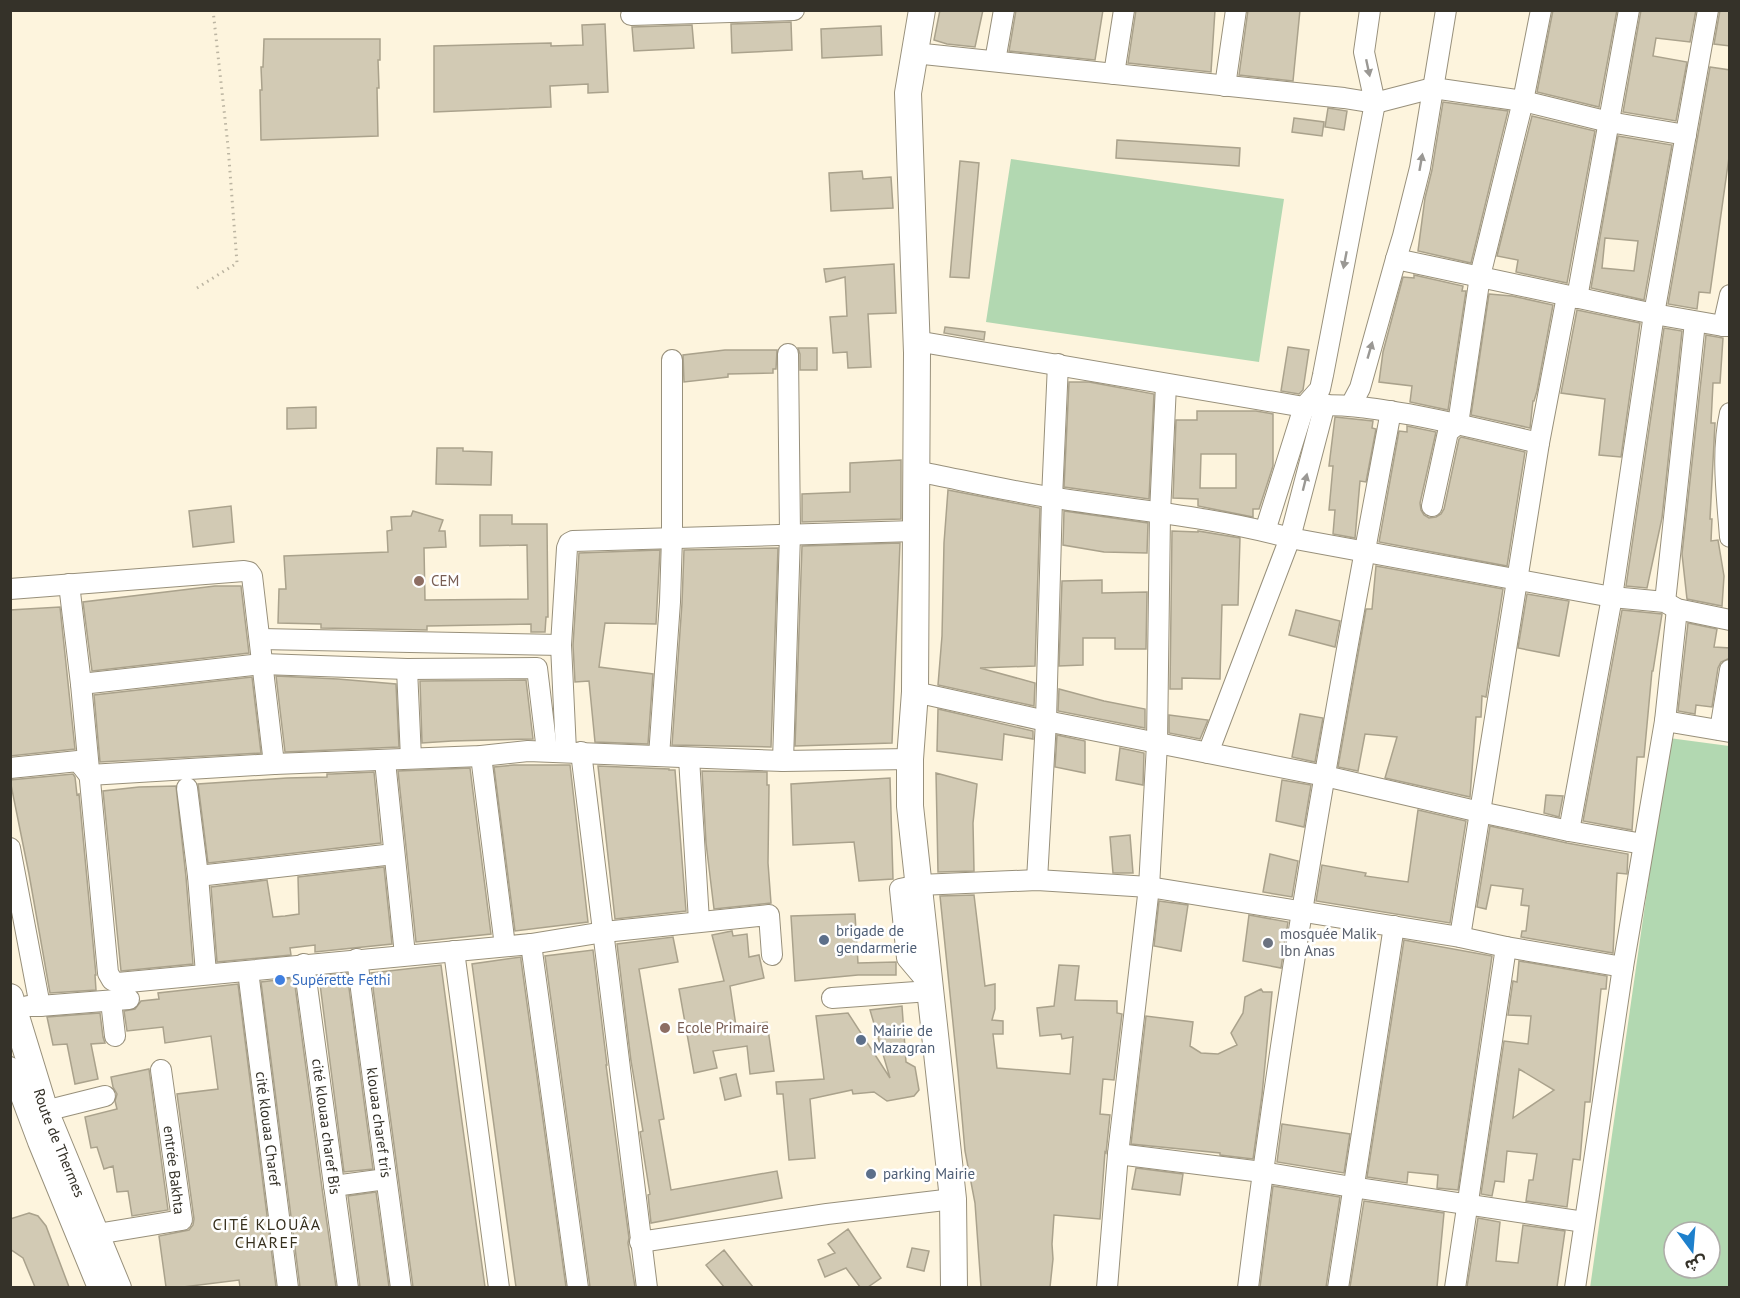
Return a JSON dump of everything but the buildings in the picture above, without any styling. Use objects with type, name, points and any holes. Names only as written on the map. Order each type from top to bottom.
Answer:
[{"type":"main road","points":[[922,10],[908,93],[916,341],[915,692],[910,759],[910,806],[953,1199],[951,1280]]},
{"type":"main road","name":"Route de Thermes","points":[[11,1002],[45,1111],[118,1287]]},
{"type":"street","points":[[631,15],[794,10]]},
{"type":"street","points":[[995,61],[1004,10]]},
{"type":"street","points":[[1114,74],[1125,10]]},
{"type":"street","points":[[1225,86],[1236,10]]},
{"type":"street","points":[[1265,531],[1304,407],[1320,389],[1323,375],[1375,103],[1364,52],[1370,10]]},
{"type":"street","points":[[1351,405],[1359,388],[1420,168],[1446,10]]},
{"type":"street","points":[[1432,506],[1448,432],[1458,424],[1479,276],[1522,101],[1541,10]]},
{"type":"street","points":[[1460,937],[1539,443],[1609,122],[1629,10]]},
{"type":"street","points":[[1569,831],[1612,597],[1654,314],[1708,10]]},
{"type":"street","points":[[914,52],[1375,103],[1433,88],[1522,101],[1609,122],[1686,135]]},
{"type":"street","points":[[1396,259],[1654,314],[1726,326],[1730,295]]},
{"type":"street","points":[[1575,1287],[1623,967],[1665,721],[1671,606],[1695,322]]},
{"type":"street","points":[[916,341],[1304,407],[1325,404],[1351,405],[1390,411],[1539,443]]},
{"type":"street","points":[[783,761],[790,534],[788,354]]},
{"type":"street","points":[[660,756],[672,537],[672,360]]},
{"type":"street","points":[[1037,880],[1046,721],[1058,364]]},
{"type":"street","points":[[1107,1287],[1118,1154],[1149,886],[1157,744],[1160,513],[1166,385]]},
{"type":"street","points":[[1208,753],[1290,538],[1325,404]]},
{"type":"street","points":[[1248,1287],[1262,1172],[1302,912],[1390,411]]},
{"type":"street","points":[[1730,412],[1726,432],[1726,461],[1730,537]]},
{"type":"street","points":[[916,471],[1052,498],[1265,531],[1290,538],[1671,606],[1730,620]]},
{"type":"street","points":[[565,752],[561,645],[569,543],[672,537],[915,531]]},
{"type":"street","points":[[10,589],[249,572],[252,576],[274,764]]},
{"type":"street","points":[[69,584],[81,684],[108,973],[112,980],[118,983],[531,944],[604,932],[769,915],[772,955]]},
{"type":"street","points":[[260,639],[561,645]]},
{"type":"street","points":[[81,684],[262,664],[407,669],[537,668],[561,645]]},
{"type":"street","points":[[537,668],[565,752],[604,932],[647,1287]]},
{"type":"street","points":[[407,669],[411,758]]},
{"type":"street","points":[[1665,721],[1725,731],[1730,670]]},
{"type":"street","points":[[915,692],[1157,744],[1325,776],[1569,831],[1643,844]]},
{"type":"street","points":[[89,775],[274,764],[481,756],[528,751],[783,761],[910,759]]},
{"type":"street","points":[[481,756],[505,946]]},
{"type":"street","points":[[689,758],[699,921]]},
{"type":"street","points":[[385,760],[405,955]]},
{"type":"street","points":[[10,768],[78,761],[89,775]]},
{"type":"street","points":[[187,788],[207,973]]},
{"type":"street","points":[[10,848],[40,1006]]},
{"type":"street","points":[[198,876],[394,854]]},
{"type":"street","points":[[919,885],[1037,880],[1149,886],[1460,937],[1623,967]]},
{"type":"street","points":[[1338,1287],[1394,926]]},
{"type":"street","points":[[531,944],[578,1287]]},
{"type":"street","points":[[1455,1287],[1506,947]]},
{"type":"street","points":[[454,951],[499,1287]]},
{"type":"street","name":"klouaa charef tris","points":[[357,959],[401,1287]]},
{"type":"street","name":"cité klouaa charef Bis","points":[[304,964],[348,1287]]},
{"type":"street","name":"cité klouaa Charef","points":[[248,970],[288,1287]]},
{"type":"street","points":[[832,998],[930,988]]},
{"type":"street","points":[[11,1002],[40,1006],[120,1000],[115,1036]]},
{"type":"street","points":[[10,1067],[38,1142],[98,1287]]},
{"type":"street","name":"entrée Bakhta","points":[[97,1234],[182,1221],[161,1070]]},
{"type":"street","points":[[45,1111],[105,1096]]},
{"type":"street","points":[[1118,1154],[1262,1172],[1352,1188],[1584,1222]]},
{"type":"street","points":[[334,1186],[386,1179]]},
{"type":"street","points":[[640,1242],[827,1214],[953,1199]]},
{"type":"path","points":[[197,288],[237,264],[228,146],[213,10]]},
{"type":"green space","points":[[1011,159],[1284,199],[1259,362],[986,322]]},
{"type":"green space","points":[[1669,738],[1729,746],[1729,1287],[1590,1288]]},
{"type":"place","name":"CEM","points":[[419,581]]},
{"type":"place","name":"brigade de gendarmerie","points":[[824,940]]},
{"type":"place","name":"mosquée Malik Ibn Anas","points":[[1268,943]]},
{"type":"place","name":"Supérette Fethi","points":[[280,980]]},
{"type":"place","name":"Ecole Primaire","points":[[665,1028]]},
{"type":"place","name":"Mairie de Mazagran","points":[[861,1040]]},
{"type":"place","name":"parking Mairie","points":[[871,1174]]},
{"type":"district","name":"CITÉ KLOUÂA CHAREF","points":[[267,1233]]}]
